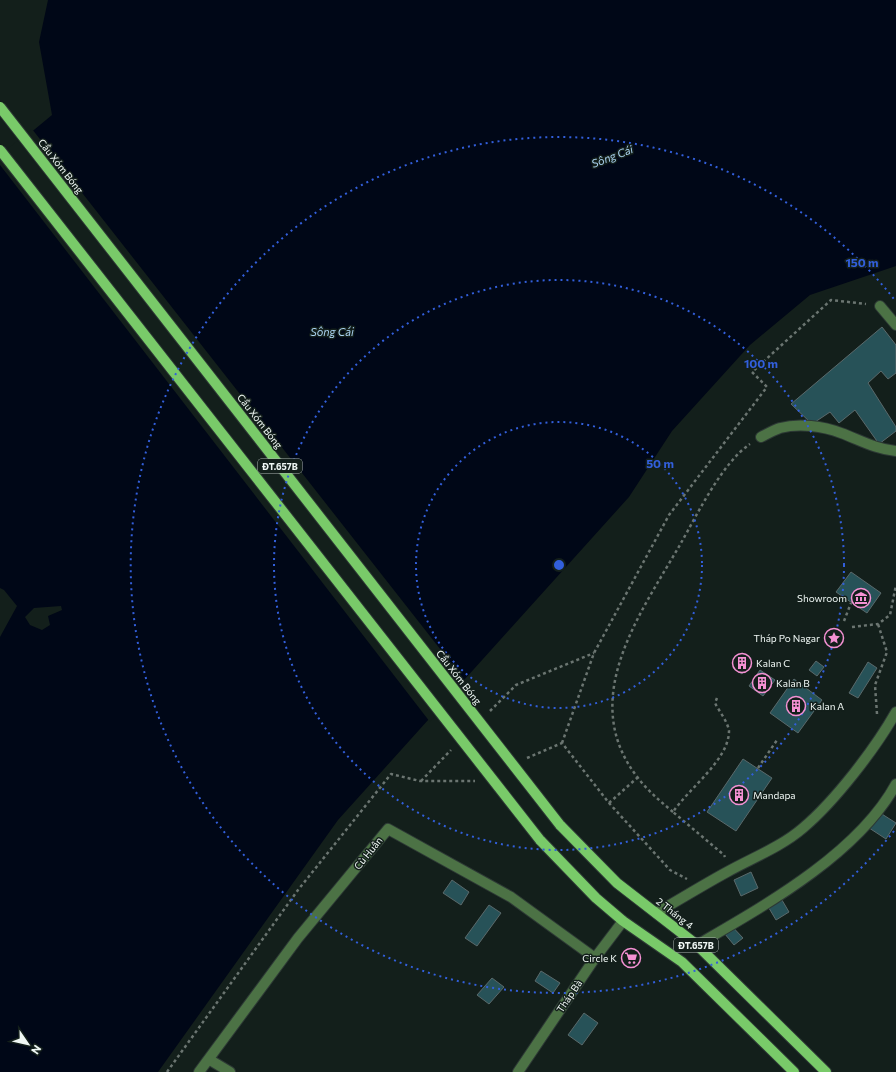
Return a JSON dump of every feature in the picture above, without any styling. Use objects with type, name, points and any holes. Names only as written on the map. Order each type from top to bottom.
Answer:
[{"type":"main road","name":"Cầu Xóm Bóng","points":[[0,107],[560,825]]},
{"type":"main road","name":"ĐT.657B","points":[[0,150],[540,840],[596,898],[623,921],[682,962],[794,1072]]},
{"type":"main road","name":"2 Tháng 4","points":[[560,825],[617,883],[697,945],[826,1072]]},
{"type":"street","points":[[880,306],[896,325]]},
{"type":"street","points":[[761,437],[780,428],[799,425],[821,428],[840,433],[869,446],[896,451]]},
{"type":"street","points":[[656,913],[762,854],[802,829],[821,811],[879,739],[896,712]]},
{"type":"street","points":[[697,945],[790,888],[838,854],[865,826],[896,784]]},
{"type":"street","name":"Cù Huân","points":[[199,1072],[210,1060],[298,938],[388,829],[511,897],[594,958]]},
{"type":"street","name":"Tháp Bà","points":[[518,1072],[594,958],[623,921]]},
{"type":"street","points":[[210,1060],[230,1072]]},
{"type":"path","points":[[562,743],[594,653],[668,515],[767,388],[752,372],[831,300],[880,306]]},
{"type":"path","points":[[726,862],[724,855],[652,794],[637,778],[624,756],[615,726],[612,699],[622,650],[633,624],[711,491],[728,467],[748,445],[761,437]]},
{"type":"path","points":[[852,627],[878,624],[890,615],[896,585]]},
{"type":"path","points":[[844,621],[851,603]]},
{"type":"path","points":[[878,624],[887,652],[875,686],[879,739]]},
{"type":"path","points":[[488,714],[516,685],[594,653]]},
{"type":"path","points":[[673,812],[718,760],[727,744],[729,730],[715,703],[717,698]]},
{"type":"path","points":[[758,768],[777,740]]},
{"type":"path","points":[[167,1072],[298,890],[391,774],[420,781],[454,747]]},
{"type":"path","points":[[637,778],[608,803],[670,870],[702,887]]},
{"type":"water","name":"Sông Cái","points":[[48,0],[896,0],[896,266],[810,295],[750,345],[672,431],[629,497],[338,820],[158,1072],[0,1072],[0,637],[17,606],[4,590],[0,588],[0,158],[52,115],[39,42]],"holes":[[[61,606],[62,610],[48,616],[50,625],[42,630],[30,625],[25,617],[34,608]]]},
{"type":"pier","points":[[32,129],[466,682],[430,722],[0,165],[0,155]]},
{"type":"building","points":[[882,327],[896,345],[896,373],[888,379],[881,371],[868,383],[896,427],[896,431],[879,444],[855,410],[839,423],[830,412],[812,424],[791,404]]},
{"type":"building","name":"Showroom","points":[[851,572],[881,593],[867,613],[836,592]]},
{"type":"building","name":"Kalan C","points":[[742,653],[751,658],[742,674],[733,668]]},
{"type":"building","points":[[816,661],[824,667],[817,676],[809,670]]},
{"type":"building","points":[[868,662],[877,668],[858,698],[849,693]]},
{"type":"building","name":"Kalan B","points":[[760,670],[775,680],[763,696],[749,686]]},
{"type":"building","name":"Kalan A","points":[[794,679],[822,700],[798,733],[770,713]]},
{"type":"building","name":"Mandapa","points":[[743,759],[772,778],[736,831],[707,812]]},
{"type":"building","points":[[874,809],[896,823],[886,839],[863,824]]},
{"type":"building","points":[[751,872],[758,888],[741,896],[734,880]]},
{"type":"building","points":[[452,880],[469,892],[461,905],[443,893]]},
{"type":"building","points":[[779,895],[789,912],[776,920],[766,903]]},
{"type":"building","points":[[489,905],[501,913],[477,946],[465,938]]},
{"type":"building","points":[[727,921],[743,938],[734,945],[720,928]]},
{"type":"building","points":[[541,971],[560,983],[553,993],[535,981]]},
{"type":"building","points":[[492,978],[504,987],[489,1004],[477,995]]},
{"type":"building","points":[[584,1013],[598,1023],[582,1045],[568,1035]]},
{"type":"place","name":"Showroom","points":[[861,598]]},
{"type":"place","name":"Tháp Po Nagar","points":[[834,638]]},
{"type":"place","name":"Kalan C","points":[[742,663]]},
{"type":"place","name":"Kalan B","points":[[762,683]]},
{"type":"place","name":"Kalan A","points":[[796,706]]},
{"type":"place","name":"Mandapa","points":[[739,795]]},
{"type":"place","name":"Circle K","points":[[631,958]]}]
